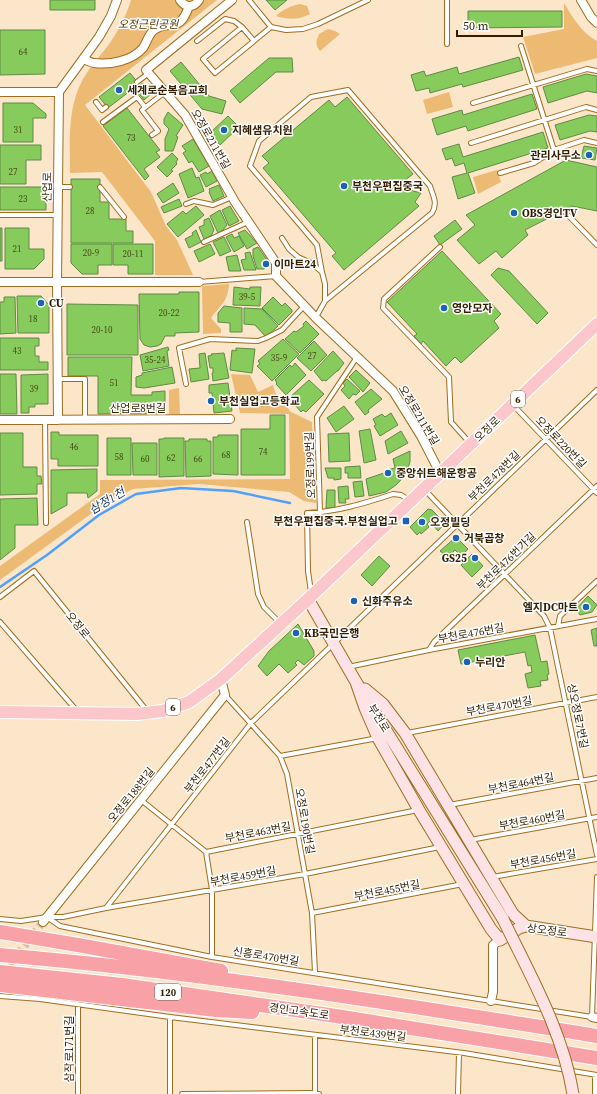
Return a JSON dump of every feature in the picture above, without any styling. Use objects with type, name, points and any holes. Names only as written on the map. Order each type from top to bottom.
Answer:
[{"type":"highway","points":[[0,932],[78,944],[170,961],[335,994]]},
{"type":"highway","name":"경인고속도로","points":[[0,955],[144,970],[335,994],[597,1036]]},
{"type":"highway","name":"경인고속도로","points":[[0,972],[122,985],[336,1016],[597,1058]]},
{"type":"highway","points":[[0,985],[216,1010],[336,1016]]},
{"type":"main road","name":"오정로","points":[[0,712],[136,714],[163,711],[189,702],[221,679],[281,624],[597,324]]},
{"type":"street","points":[[0,92],[59,92],[99,37],[111,16],[117,0]]},
{"type":"street","points":[[180,0],[183,4],[189,6],[196,5],[200,0]]},
{"type":"street","points":[[149,74],[146,70],[232,0]]},
{"type":"street","points":[[581,0],[591,17],[597,23]]},
{"type":"street","points":[[83,58],[93,63],[125,60],[144,47],[147,39],[155,30],[178,24],[182,21],[189,6]]},
{"type":"street","name":"오정로211번길","points":[[149,74],[185,115],[232,197],[276,263],[276,276],[316,318],[393,391],[421,436],[440,474]]},
{"type":"street","name":"산업로","points":[[58,420],[57,215],[59,92]]},
{"type":"street","points":[[0,282],[199,282]]},
{"type":"street","name":"산업로8번길","points":[[0,420],[230,419]]},
{"type":"street","name":"부천로","points":[[310,597],[334,644],[356,682],[503,919],[546,1006],[569,1071],[573,1094]]},
{"type":"street","points":[[221,679],[225,695]]},
{"type":"street","points":[[356,682],[383,704],[405,733],[513,914],[526,926]]},
{"type":"street","points":[[356,682],[378,738],[419,810],[492,929],[497,942],[491,1001]]},
{"type":"street","name":"오정로188번길","points":[[45,919],[225,695]]},
{"type":"street","name":"상오정로","points":[[497,942],[519,928],[526,926],[596,937]]},
{"type":"lane","points":[[249,0],[271,27],[286,30],[303,29],[318,24],[368,0]]},
{"type":"lane","points":[[355,0],[358,5]]},
{"type":"lane","points":[[447,0],[447,44]]},
{"type":"lane","points":[[197,41],[225,19],[234,21],[242,27],[254,41]]},
{"type":"lane","points":[[242,27],[203,59],[215,74],[271,27]]},
{"type":"lane","points":[[521,46],[554,150]]},
{"type":"lane","points":[[473,103],[587,69],[597,71]]},
{"type":"lane","points":[[138,82],[149,74]]},
{"type":"lane","points":[[316,318],[325,301],[432,213],[435,205],[435,200],[430,186],[348,90],[312,97],[259,142],[250,166],[318,245],[322,272],[326,284],[325,301]]},
{"type":"lane","points":[[152,135],[158,131],[142,110],[165,92]]},
{"type":"lane","points":[[103,122],[137,97],[145,108]]},
{"type":"lane","points":[[96,102],[102,110],[106,107]]},
{"type":"lane","points":[[470,143],[586,107],[597,110]]},
{"type":"lane","points":[[500,173],[534,163],[554,150],[584,140],[597,143]]},
{"type":"lane","points":[[58,187],[70,187]]},
{"type":"lane","points":[[100,187],[124,217]]},
{"type":"lane","points":[[186,204],[194,201],[213,205],[232,197]]},
{"type":"lane","points":[[566,212],[597,245]]},
{"type":"lane","points":[[0,215],[57,215]]},
{"type":"lane","points":[[204,242],[248,222]]},
{"type":"lane","points":[[282,238],[289,249],[298,257],[311,263],[322,272]]},
{"type":"lane","points":[[440,247],[384,299],[383,308],[449,378],[451,422],[471,444]]},
{"type":"lane","points":[[199,282],[276,276]]},
{"type":"lane","points":[[186,384],[179,348],[210,339],[258,341],[282,330],[304,306]]},
{"type":"lane","name":"오정로199번길","points":[[310,597],[307,513],[320,513],[317,417],[358,357]]},
{"type":"lane","points":[[57,379],[85,379],[85,420]]},
{"type":"lane","name":"부천로478번길","points":[[334,644],[597,390]]},
{"type":"lane","name":"오정로220번길","points":[[513,404],[596,489]]},
{"type":"lane","points":[[45,420],[46,523]]},
{"type":"lane","points":[[424,489],[544,616],[550,628]]},
{"type":"lane","name":"부천로476번가길","points":[[429,650],[434,642],[596,489]]},
{"type":"lane","points":[[320,513],[344,509],[393,494],[401,495],[411,501]]},
{"type":"lane","points":[[247,522],[258,594],[264,607],[281,624]]},
{"type":"lane","name":"오정로","points":[[0,597],[34,570],[149,712]]},
{"type":"lane","points":[[558,626],[560,616],[597,581]]},
{"type":"lane","name":"부천로476번길","points":[[348,667],[429,650],[597,619]]},
{"type":"lane","points":[[0,622],[78,713]]},
{"type":"lane","name":"상오정로7번길","points":[[550,628],[597,855]]},
{"type":"lane","name":"부천로477번길","points":[[106,908],[250,724],[334,644]]},
{"type":"lane","name":"오정로190번길","points":[[225,695],[280,756],[287,774],[312,913],[315,972]]},
{"type":"lane","name":"부천로470번길","points":[[405,733],[597,698]]},
{"type":"lane","name":"부천로","points":[[280,756],[378,738]]},
{"type":"lane","name":"부천로464번길","points":[[448,805],[597,778]]},
{"type":"lane","points":[[141,800],[206,852],[212,890],[212,957]]},
{"type":"lane","name":"부천로463번길","points":[[206,852],[419,810]]},
{"type":"lane","name":"부천로460번길","points":[[470,840],[597,817]]},
{"type":"lane","name":"부천로459번길","points":[[45,919],[305,874],[442,847]]},
{"type":"lane","name":"부천로456번길","points":[[492,877],[597,858]]},
{"type":"lane","points":[[595,1017],[597,877]]},
{"type":"lane","name":"부천로455번길","points":[[312,913],[464,884]]},
{"type":"lane","points":[[0,918],[22,921],[45,919]]},
{"type":"lane","name":"신흥로470번길","points":[[45,919],[60,926],[212,957],[595,1017]]},
{"type":"lane","name":"부천로439번길","points":[[0,996],[40,999],[170,1017],[459,1053],[596,1075]]},
{"type":"lane","name":"삼작로171번길","points":[[78,1004],[78,1094]]},
{"type":"lane","points":[[170,1017],[170,1094]]},
{"type":"lane","points":[[182,1094],[316,1094],[315,1035]]},
{"type":"lane","points":[[458,1094],[459,1053]]},
{"type":"lane","points":[[595,1094],[596,1075]]},
{"type":"green space","name":"오정근린공원","points":[[131,0],[217,0],[85,105],[151,192],[166,226],[177,240],[193,275],[155,275],[155,241],[102,172],[70,173],[70,125],[74,101],[83,79],[118,30],[127,13]]},
{"type":"green space","points":[[564,3],[582,29],[597,41],[597,58],[535,74],[523,37],[564,29]]},
{"type":"green space","points":[[300,4],[307,6],[310,14],[293,19],[276,16],[287,8]]},
{"type":"green space","points":[[328,29],[340,34],[320,51],[317,45],[318,36]]},
{"type":"green space","points":[[449,92],[453,107],[427,114],[423,100]]},
{"type":"green space","points":[[497,170],[501,182],[478,194],[473,177]]},
{"type":"green space","points":[[229,284],[226,299],[211,318],[221,329],[221,333],[203,334],[202,286]]},
{"type":"green space","points":[[231,374],[250,375],[258,392],[273,385],[275,392],[291,412],[312,422],[316,503],[304,501],[289,492],[199,484],[133,489],[110,500],[0,580],[0,566],[100,494],[100,480],[290,479],[289,414],[240,413]]},
{"type":"green space","points":[[179,388],[180,414],[169,414],[169,390]]},
{"type":"building","points":[[50,0],[95,0],[95,10],[50,10]]},
{"type":"building","points":[[266,0],[287,0],[275,10]]},
{"type":"building","points":[[468,11],[562,11],[562,27],[468,28]]},
{"type":"building","points":[[0,30],[45,30],[45,74],[0,75]]},
{"type":"building","points":[[519,57],[523,70],[463,87],[462,84],[430,93],[429,88],[416,91],[411,75],[424,71],[426,76],[457,67],[459,74]]},
{"type":"building","points":[[269,58],[292,58],[293,72],[276,72],[240,103],[230,91]]},
{"type":"building","points":[[181,62],[209,96],[226,101],[222,114],[202,109],[170,71]]},
{"type":"building","name":"세계로순복음교회","points":[[130,73],[139,84],[108,108],[99,97]]},
{"type":"building","points":[[586,74],[597,76],[597,93],[587,91],[548,103],[543,87]]},
{"type":"building","points":[[143,83],[151,94],[144,100],[135,88]]},
{"type":"building","points":[[532,94],[537,109],[468,131],[466,126],[437,135],[432,119],[462,110],[463,115]]},
{"type":"building","name":"부천우편집중국","points":[[347,97],[413,174],[404,181],[413,191],[421,193],[415,202],[419,206],[344,270],[332,256],[336,253],[263,168],[269,163],[262,156],[329,100],[335,107]]},
{"type":"building","points":[[3,103],[33,103],[46,114],[46,118],[33,118],[33,142],[3,142]]},
{"type":"building","points":[[127,108],[160,150],[156,152],[160,157],[144,169],[149,176],[145,180],[103,126]]},
{"type":"building","points":[[168,112],[183,125],[176,136],[178,137],[173,151],[165,151],[165,139],[169,129],[164,124],[164,119]]},
{"type":"building","points":[[589,115],[597,116],[597,132],[590,131],[560,140],[555,125]]},
{"type":"building","name":"지혜샘유치원","points":[[228,116],[239,127],[220,145],[210,133]]},
{"type":"building","points":[[543,132],[548,148],[468,173],[475,193],[458,199],[452,177],[467,173],[464,163],[455,166],[452,158],[446,160],[442,149],[459,144],[463,157]]},
{"type":"building","points":[[193,139],[209,166],[199,172],[192,161],[189,163],[183,153],[186,151],[182,146]]},
{"type":"building","points":[[0,145],[41,145],[41,160],[26,160],[26,184],[0,184]]},
{"type":"building","name":"관리사무소","points":[[584,146],[597,148],[595,160],[581,158]]},
{"type":"building","points":[[172,153],[178,159],[176,162],[177,164],[167,177],[157,167]]},
{"type":"building","name":"OBS경인TV","points":[[566,160],[597,167],[597,211],[572,206],[525,230],[528,235],[502,258],[496,251],[479,264],[457,240],[475,225],[466,215]]},
{"type":"building","points":[[192,168],[196,178],[199,177],[204,191],[188,198],[179,174]]},
{"type":"building","points":[[212,171],[217,181],[206,187],[200,175],[206,172],[207,174]]},
{"type":"building","points":[[71,179],[100,179],[100,202],[109,202],[109,219],[126,219],[126,231],[133,231],[133,243],[71,243]]},
{"type":"building","points":[[173,183],[179,193],[163,203],[157,194]]},
{"type":"building","points":[[219,185],[224,196],[213,201],[209,189]]},
{"type":"building","points":[[0,187],[46,187],[46,210],[0,210]]},
{"type":"building","points":[[179,199],[182,206],[164,213],[161,207]]},
{"type":"building","points":[[196,206],[204,215],[178,237],[167,224],[183,211],[186,214]]},
{"type":"building","points":[[230,206],[239,221],[229,226],[222,210]]},
{"type":"building","points":[[220,210],[227,225],[218,233],[210,216]]},
{"type":"building","points":[[209,218],[214,230],[211,236],[204,239],[199,227],[204,225],[204,220]]},
{"type":"building","points":[[455,220],[462,229],[440,245],[434,236]]},
{"type":"building","points":[[0,228],[2,228],[2,261],[0,261]]},
{"type":"building","points":[[5,228],[29,228],[29,249],[44,249],[44,259],[34,269],[5,269]]},
{"type":"building","points":[[196,230],[201,242],[189,248],[185,239],[193,235],[192,233]]},
{"type":"building","points":[[245,230],[257,243],[247,249],[238,233]]},
{"type":"building","points":[[232,234],[234,238],[239,236],[244,246],[234,252],[226,237]]},
{"type":"building","points":[[224,237],[231,251],[220,256],[213,242]]},
{"type":"building","points":[[71,244],[112,244],[112,265],[98,265],[98,274],[82,274],[71,263]]},
{"type":"building","points":[[113,244],[153,244],[153,274],[128,274],[128,265],[113,265]]},
{"type":"building","points":[[210,244],[215,254],[199,262],[194,251]]},
{"type":"building","points":[[258,247],[270,264],[264,269],[257,269],[253,256],[253,249]]},
{"type":"building","name":"영안모자","points":[[442,251],[501,314],[494,321],[499,328],[461,363],[455,357],[446,366],[423,341],[421,344],[414,336],[417,334],[387,302]]},
{"type":"building","points":[[250,252],[256,270],[244,270],[241,260],[246,259],[245,253]]},
{"type":"building","points":[[237,255],[241,271],[229,271],[226,257]]},
{"type":"building","points":[[498,268],[509,271],[548,313],[537,324],[491,275]]},
{"type":"building","points":[[234,287],[250,289],[250,287],[261,287],[260,306],[233,305]]},
{"type":"building","points":[[179,292],[199,292],[199,332],[175,333],[175,336],[165,336],[161,344],[157,346],[150,347],[144,345],[140,339],[139,294],[179,294]]},
{"type":"building","points":[[17,296],[41,296],[49,305],[49,333],[18,333]]},
{"type":"building","points":[[4,297],[15,297],[16,333],[0,334],[0,302],[4,302]]},
{"type":"building","points":[[273,297],[282,306],[285,303],[292,310],[292,312],[279,325],[262,308]]},
{"type":"building","points":[[67,304],[138,305],[138,355],[67,355]]},
{"type":"building","points":[[224,306],[242,308],[242,332],[230,332],[230,323],[218,322],[218,313]]},
{"type":"building","points":[[244,308],[262,309],[278,326],[266,337],[255,325],[244,324]]},
{"type":"building","points":[[306,321],[319,334],[300,353],[285,339],[294,331],[296,332],[304,326],[303,324]]},
{"type":"building","points":[[0,338],[39,338],[39,346],[35,346],[35,356],[39,356],[39,362],[48,362],[48,370],[0,370]]},
{"type":"building","points":[[283,339],[299,354],[272,381],[257,366],[260,364],[258,361]]},
{"type":"building","points":[[314,341],[327,355],[311,371],[297,358]]},
{"type":"building","points":[[168,347],[169,350],[167,351],[169,366],[143,371],[140,355]]},
{"type":"building","points":[[236,348],[255,349],[252,373],[230,370],[232,350],[236,351]]},
{"type":"building","points":[[333,351],[344,363],[338,371],[326,381],[322,381],[314,371]]},
{"type":"building","points":[[205,353],[209,379],[191,382],[189,369],[200,368],[199,354]]},
{"type":"building","points":[[224,353],[229,378],[213,381],[213,368],[210,368],[208,356],[212,355],[211,354]]},
{"type":"building","points":[[68,357],[132,357],[131,395],[152,395],[152,392],[165,391],[165,413],[98,414],[98,376],[68,376]]},
{"type":"building","points":[[295,363],[306,375],[286,395],[276,384],[277,383],[275,380],[290,365],[292,367]]},
{"type":"building","points":[[172,367],[175,383],[144,388],[136,387],[136,377],[142,375],[142,373]]},
{"type":"building","points":[[356,370],[370,383],[363,392],[349,377]]},
{"type":"building","points":[[0,374],[16,374],[17,414],[0,414]]},
{"type":"building","points":[[48,374],[48,404],[35,404],[35,407],[29,407],[29,413],[21,413],[21,375]]},
{"type":"building","points":[[347,379],[360,391],[356,395],[353,394],[349,399],[341,390],[345,386],[343,383]]},
{"type":"building","points":[[309,380],[324,394],[306,412],[303,410],[301,412],[289,398]]},
{"type":"building","name":"부천실업고등학교","points":[[228,383],[232,411],[214,413],[212,393],[209,393],[209,385]]},
{"type":"building","points":[[371,389],[382,399],[368,410],[369,412],[365,415],[355,402]]},
{"type":"building","points":[[344,406],[354,419],[336,432],[327,418]]},
{"type":"building","points":[[391,413],[398,425],[380,436],[374,426],[376,425],[373,419],[382,414],[385,417]]},
{"type":"building","points":[[270,415],[285,415],[285,475],[241,475],[241,429],[270,429]]},
{"type":"building","points":[[370,429],[376,460],[364,463],[359,431]]},
{"type":"building","points":[[401,431],[408,443],[388,454],[385,441]]},
{"type":"building","points":[[51,432],[59,432],[59,435],[98,435],[98,466],[58,466],[58,459],[51,459]]},
{"type":"building","points":[[0,433],[23,433],[23,467],[37,467],[37,476],[41,476],[42,484],[37,484],[37,494],[0,495]]},
{"type":"building","points":[[349,433],[350,461],[329,462],[328,434]]},
{"type":"building","points":[[218,435],[238,435],[238,475],[213,474],[213,437],[218,437]]},
{"type":"building","points":[[107,438],[131,438],[131,475],[107,475]]},
{"type":"building","points":[[184,438],[184,476],[159,477],[159,439]]},
{"type":"building","points":[[189,439],[207,439],[207,441],[211,441],[211,476],[186,477],[185,441],[189,441]]},
{"type":"building","points":[[132,443],[157,443],[157,475],[133,475]]},
{"type":"building","points":[[410,451],[410,462],[408,468],[400,481],[386,492],[369,496],[366,479],[395,468],[393,459]]},
{"type":"building","points":[[360,466],[361,478],[348,478],[348,473],[345,473],[345,467]]},
{"type":"building","points":[[325,468],[341,468],[341,479],[334,480],[334,478],[328,478]]},
{"type":"building","points":[[97,469],[97,491],[88,498],[87,493],[67,493],[67,505],[51,514],[51,470]]},
{"type":"building","points":[[362,481],[364,496],[355,497],[353,482]]},
{"type":"building","points":[[348,486],[349,499],[345,499],[346,503],[339,503],[338,487]]},
{"type":"building","points":[[327,490],[335,490],[335,508],[326,508]]},
{"type":"building","points":[[37,498],[38,525],[15,525],[15,548],[0,560],[0,499]]},
{"type":"building","name":"오정빌딩","points":[[428,509],[432,510],[445,523],[438,531],[430,521],[427,524],[429,527],[421,534],[420,532],[417,535],[410,527]]},
{"type":"building","points":[[456,537],[468,549],[461,556],[455,550],[448,557],[440,551]]},
{"type":"building","points":[[472,554],[483,566],[472,577],[461,565]]},
{"type":"building","points":[[379,556],[390,566],[372,586],[361,575]]},
{"type":"building","points":[[588,596],[597,605],[592,612],[580,615],[576,609]]},
{"type":"building","points":[[298,624],[314,651],[314,656],[304,665],[298,660],[295,663],[297,665],[288,673],[279,664],[267,676],[258,666],[269,651]]},
{"type":"building","points":[[597,628],[597,646],[594,646],[591,630]]},
{"type":"building","name":"누리안","points":[[535,635],[541,662],[547,661],[549,674],[547,675],[548,680],[540,681],[541,686],[528,688],[525,674],[532,672],[531,665],[528,666],[525,652],[461,664],[458,650]]},
{"type":"waterway","name":"삼정1천","points":[[0,587],[47,555],[99,515],[136,494],[181,488],[233,491],[290,503]]},
{"type":"tunnel","points":[[2,974],[43,922]]},
{"type":"place","name":"세계로순복음교회","points":[[119,90]]},
{"type":"place","name":"지혜샘유치원","points":[[224,130]]},
{"type":"place","name":"관리사무소","points":[[589,155]]},
{"type":"place","name":"부천우편집중국","points":[[344,186]]},
{"type":"place","name":"OBS경인TV","points":[[514,213]]},
{"type":"place","name":"이마트24","points":[[266,264]]},
{"type":"place","name":"CU","points":[[41,303]]},
{"type":"place","name":"영안모자","points":[[444,308]]},
{"type":"place","name":"부천실업고등학교","points":[[211,401]]},
{"type":"place","name":"중앙쉬트해운항공","points":[[388,473]]},
{"type":"place","name":"부천우편집중국.부천실업고","points":[[406,521]]},
{"type":"place","name":"오정빌딩","points":[[422,522]]},
{"type":"place","name":"거북곱창","points":[[456,538]]},
{"type":"place","name":"GS25","points":[[475,558]]},
{"type":"place","name":"신화주유소","points":[[354,601]]},
{"type":"place","name":"엘지DC마트","points":[[586,607]]},
{"type":"place","name":"KB국민은행","points":[[296,633]]},
{"type":"place","name":"누리안","points":[[467,662]]}]
